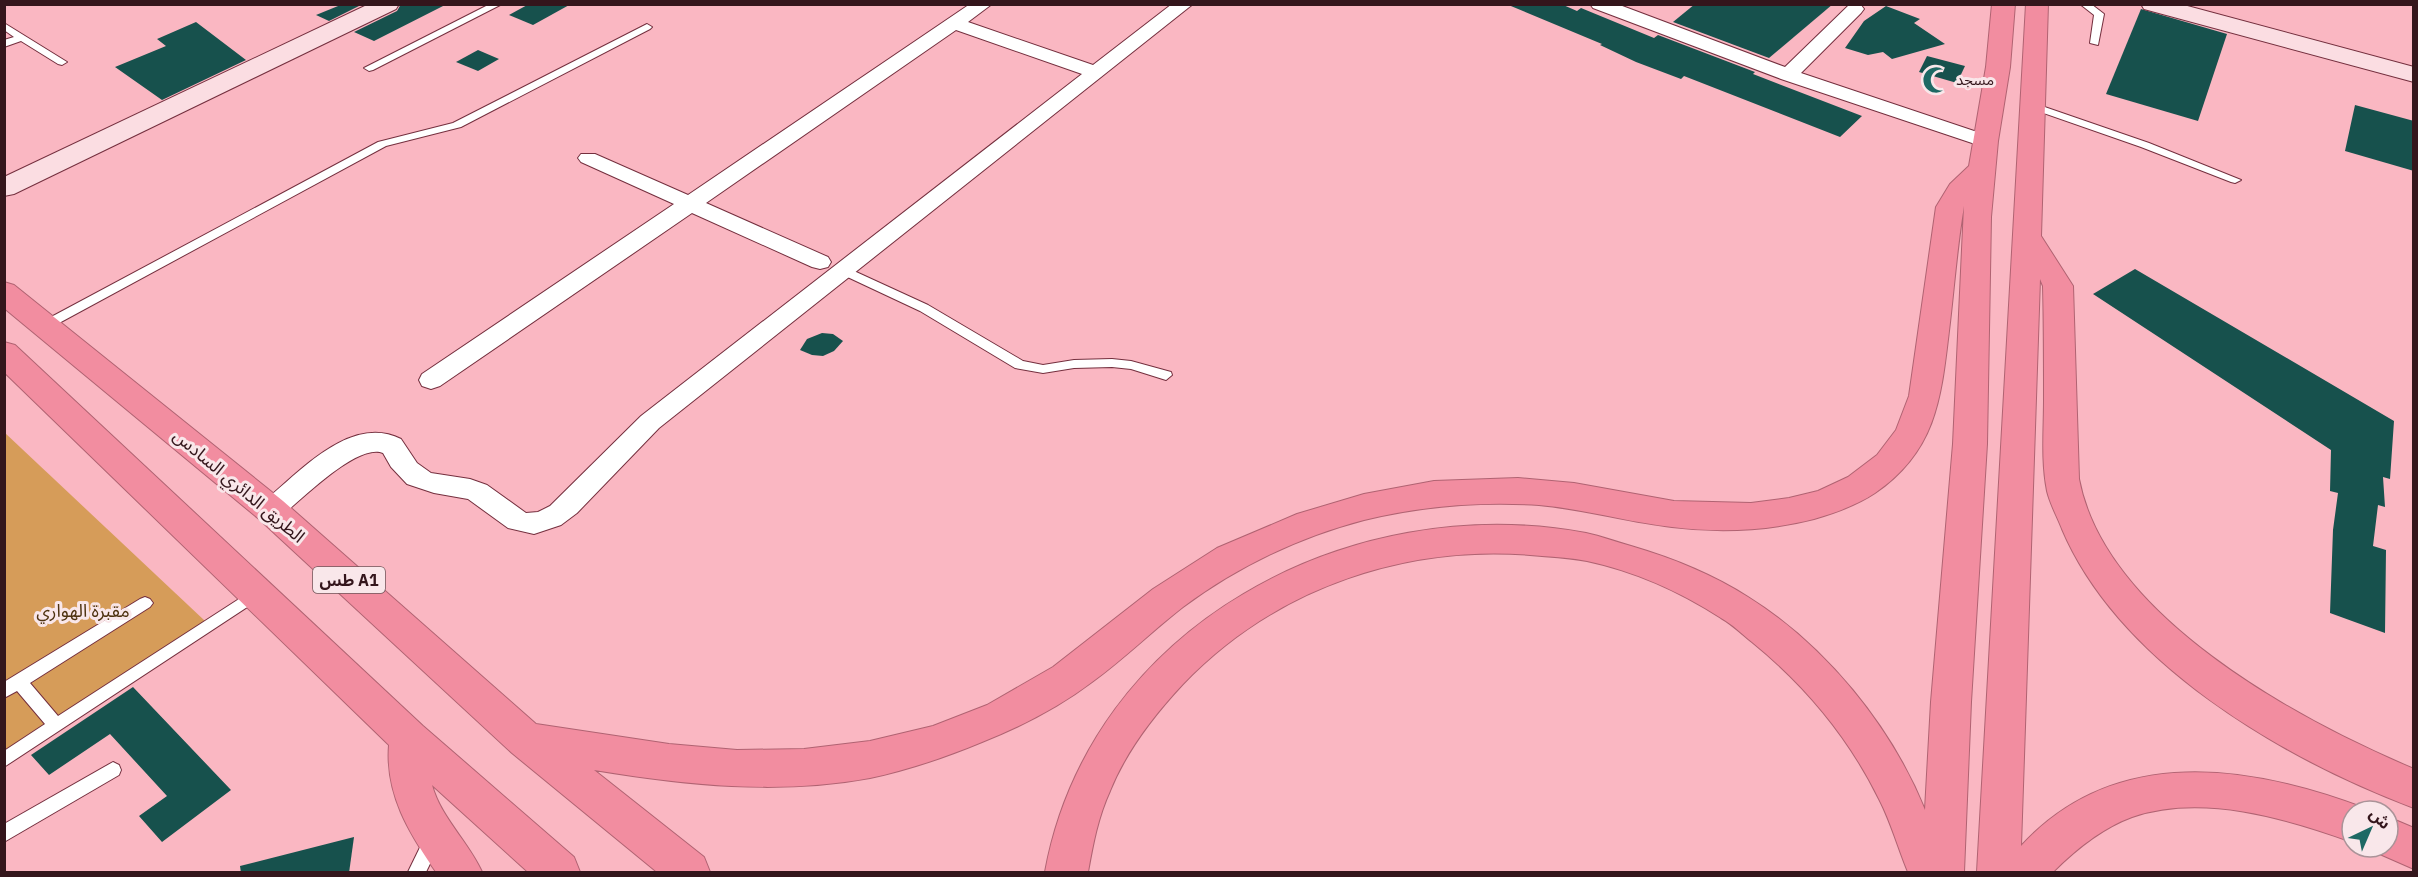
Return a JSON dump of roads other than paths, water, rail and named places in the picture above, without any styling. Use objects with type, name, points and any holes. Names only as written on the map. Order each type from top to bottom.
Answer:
[{"type":"highway","points":[[1942,873],[1951,702],[1970,444],[1974,272],[1983,154],[1998,67],[2004,4]]},
{"type":"highway","points":[[1999,873],[2037,4]]},
{"type":"highway","points":[[526,740],[649,762],[706,768],[796,769],[873,760],[924,747],[1001,717],[1070,677],[1100,655],[1155,608],[1211,569],[1280,535],[1362,508],[1425,495],[1491,490],[1562,494],[1671,514],[1704,517],[1768,515],[1827,502],[1870,480],[1887,466],[1913,434],[1921,415],[1925,396],[1950,207],[1983,154]]},
{"type":"highway","points":[[2027,237],[2058,286],[2062,477],[2075,521],[2101,568],[2140,616],[2165,640],[2226,688],[2298,733],[2414,789]]},
{"type":"highway","name":"الطريق الدائري السادس","points":[[4,292],[271,510],[526,740],[689,873]]},
{"type":"highway","points":[[4,353],[409,739],[559,873]]},
{"type":"highway","points":[[1067,873],[1075,833],[1087,797],[1101,764],[1119,734],[1162,680],[1212,634],[1270,595],[1336,565],[1377,553],[1429,543],[1494,538],[1558,542],[1618,553],[1682,577],[1727,601],[1753,619],[1802,660],[1840,704],[1869,743],[1906,809],[1929,873]]},
{"type":"highway","points":[[409,739],[406,770],[409,785],[418,807],[460,873]]},
{"type":"highway","points":[[2026,873],[2053,843],[2082,822],[2110,807],[2140,797],[2173,790],[2212,791],[2254,796],[2298,806],[2340,819]]},
{"type":"highway","points":[[2400,843],[2414,849]]},
{"type":"street","points":[[4,188],[388,4]]},
{"type":"street","points":[[431,380],[983,4]]},
{"type":"street","points":[[271,510],[346,452],[360,444],[377,441],[392,447],[398,461],[413,476],[441,486],[479,492],[496,507],[525,523],[550,518],[565,508],[609,460],[650,422],[1184,4]]},
{"type":"street","points":[[1599,4],[1788,75],[1983,154]]},
{"type":"street","points":[[1638,19],[1656,4]]},
{"type":"street","points":[[2152,4],[2414,75]]},
{"type":"street","points":[[1788,75],[1855,9]]},
{"type":"street","points":[[955,24],[1096,73]]},
{"type":"street","points":[[588,158],[820,262]]},
{"type":"lane","points":[[2084,4],[2099,14],[2095,43]]},
{"type":"lane","points":[[369,68],[496,5]]},
{"type":"lane","points":[[4,26],[62,62]]},
{"type":"lane","points":[[44,326],[382,144],[404,137],[436,133],[457,125],[647,27]]},
{"type":"lane","points":[[4,44],[22,37]]},
{"type":"lane","points":[[2033,106],[2145,145],[2235,180]]},
{"type":"lane","points":[[843,270],[924,308],[1020,365],[1043,369],[1074,364],[1112,363],[1131,365],[1166,375]]},
{"type":"lane","points":[[4,760],[256,594]]},
{"type":"lane","points":[[4,691],[145,603]]},
{"type":"lane","points":[[19,682],[56,726]]},
{"type":"lane","points":[[4,834],[113,770]]},
{"type":"lane","points":[[417,873],[435,834]]},
{"type":"place","name":"مسجد","points":[[1936,80]]},
{"type":"park label","name":"مقبرة الهواري","points":[[83,611]]}]
